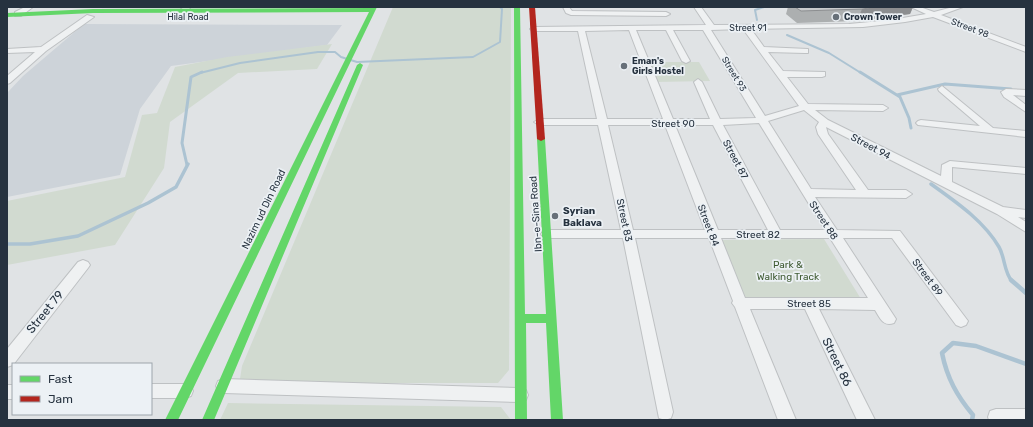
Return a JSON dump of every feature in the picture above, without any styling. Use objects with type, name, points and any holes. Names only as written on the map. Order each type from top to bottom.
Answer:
[{"type":"main road","name":"Ibn-e-Sina Road","points":[[517,7],[521,420]]},
{"type":"main road","name":"Ibn-e-Sina Road","points":[[532,7],[552,319],[556,420]]},
{"type":"main road","name":"Hilal Road","points":[[182,12],[276,8],[372,11]]},
{"type":"main road","name":"Hilal Road","points":[[7,15],[95,12],[372,11]]},
{"type":"main road","name":"Nazim ud Din Road","points":[[171,420],[222,323],[372,11]]},
{"type":"main road","name":"Hilal Road","points":[[7,20],[95,12]]},
{"type":"main road","points":[[517,28],[534,28]]},
{"type":"main road","points":[[358,40],[371,39]]},
{"type":"main road","points":[[208,420],[224,386],[245,323],[365,54]]},
{"type":"main road","points":[[520,318],[552,319]]},
{"type":"street","points":[[18,14],[30,7]]},
{"type":"street","points":[[566,7],[568,12],[571,13],[666,14]]},
{"type":"street","name":"Street 93","points":[[697,7],[762,120]]},
{"type":"street","name":"Street 98","points":[[914,7],[1026,50]]},
{"type":"street","name":"Street 91","points":[[534,28],[826,28],[875,25],[935,15],[960,7]]},
{"type":"street","points":[[7,81],[43,50],[95,12]]},
{"type":"street","points":[[616,13],[622,29]]},
{"type":"street","name":"Street 94","points":[[746,28],[805,107],[825,122],[1001,211],[1026,228]]},
{"type":"street","name":"Street 83","points":[[581,29],[604,122],[665,412]]},
{"type":"street","name":"Street 84","points":[[632,29],[670,123],[739,303],[787,420]]},
{"type":"street","points":[[669,29],[686,61]]},
{"type":"street","points":[[7,51],[43,50]]},
{"type":"street","points":[[762,50],[805,51]]},
{"type":"street","points":[[780,74],[822,74]]},
{"type":"street","name":"Street 87","points":[[698,82],[717,123],[776,234]]},
{"type":"street","points":[[942,90],[990,130]]},
{"type":"street","points":[[1026,93],[1006,92],[1007,95],[1026,109]]},
{"type":"street","name":"Street 90","points":[[539,122],[717,123],[762,120],[805,107],[883,108]]},
{"type":"street","name":"Street 88","points":[[762,120],[833,234],[889,319]]},
{"type":"street","points":[[825,122],[821,127],[822,134],[864,194]]},
{"type":"street","points":[[920,123],[990,130],[1024,136]]},
{"type":"street","points":[[946,184],[947,165],[950,164],[1026,171]]},
{"type":"street","points":[[807,193],[906,194]]},
{"type":"street","points":[[1001,211],[1026,214]]},
{"type":"street","name":"Street 82","points":[[547,234],[896,234]]},
{"type":"street","name":"Street 89","points":[[896,234],[961,321]]},
{"type":"street","name":"Street 79","points":[[7,360],[83,265]]},
{"type":"street","name":"Street 85","points":[[739,303],[879,304]]},
{"type":"street","name":"Street 86","points":[[809,303],[866,420]]},
{"type":"street","points":[[224,386],[520,395]]},
{"type":"street","points":[[152,391],[186,391]]},
{"type":"street","points":[[996,417],[1026,417]]},
{"type":"shaded area","points":[[84,24],[342,25],[327,45],[171,66],[140,109],[120,175],[7,197],[7,93],[23,76]]},
{"type":"green space","points":[[393,7],[511,7],[509,370],[498,383],[248,383],[240,379],[242,366]]},
{"type":"green space","points":[[332,44],[317,69],[238,73],[170,122],[164,168],[115,245],[7,265],[7,201],[125,177],[142,115],[157,113],[175,67],[227,57]]},
{"type":"green space","points":[[647,62],[699,62],[710,81],[655,82]]},
{"type":"green space","name":"Park & Walking Track","points":[[824,239],[861,299],[746,301],[721,240]]},
{"type":"green space","points":[[228,403],[501,407],[511,420],[220,420]]},
{"type":"building","points":[[795,7],[877,7],[862,9],[801,11]]},
{"type":"waterway","points":[[200,73],[240,63],[318,52],[335,52],[341,57],[357,62],[473,57],[500,42],[502,9],[500,7]]},
{"type":"waterway","points":[[757,20],[755,10],[764,7]]},
{"type":"waterway","points":[[787,35],[829,53],[861,73]]},
{"type":"waterway","points":[[187,165],[182,143],[191,77],[202,72]]},
{"type":"waterway","points":[[860,72],[900,97],[909,118],[911,128]]},
{"type":"waterway","points":[[897,95],[945,84],[1011,89]]},
{"type":"waterway","points":[[7,244],[30,244],[78,236],[148,203],[176,187],[188,164]]},
{"type":"waterway","points":[[931,184],[968,212],[993,237],[999,247],[1007,274],[1011,280]]},
{"type":"waterway","points":[[1011,280],[1026,293]]},
{"type":"waterway","points":[[972,420],[973,415],[957,394],[950,379],[942,353],[953,343],[976,346],[1026,364]]},
{"type":"traffic: fast","points":[[171,420],[374,7]]},
{"type":"traffic: fast","points":[[517,7],[521,420]]},
{"type":"traffic: fast","points":[[7,15],[93,11],[373,10]]},
{"type":"traffic: fast","points":[[208,420],[360,65]]},
{"type":"traffic: fast","points":[[541,139],[557,420]]},
{"type":"traffic: fast","points":[[520,318],[552,319]]},
{"type":"traffic: jam","points":[[532,7],[541,139]]},
{"type":"place","name":"Crown Tower","points":[[836,17]]},
{"type":"place","name":"Eman's Girls Hostel","points":[[624,66]]},
{"type":"place","name":"Syrian Baklava","points":[[555,216]]}]
